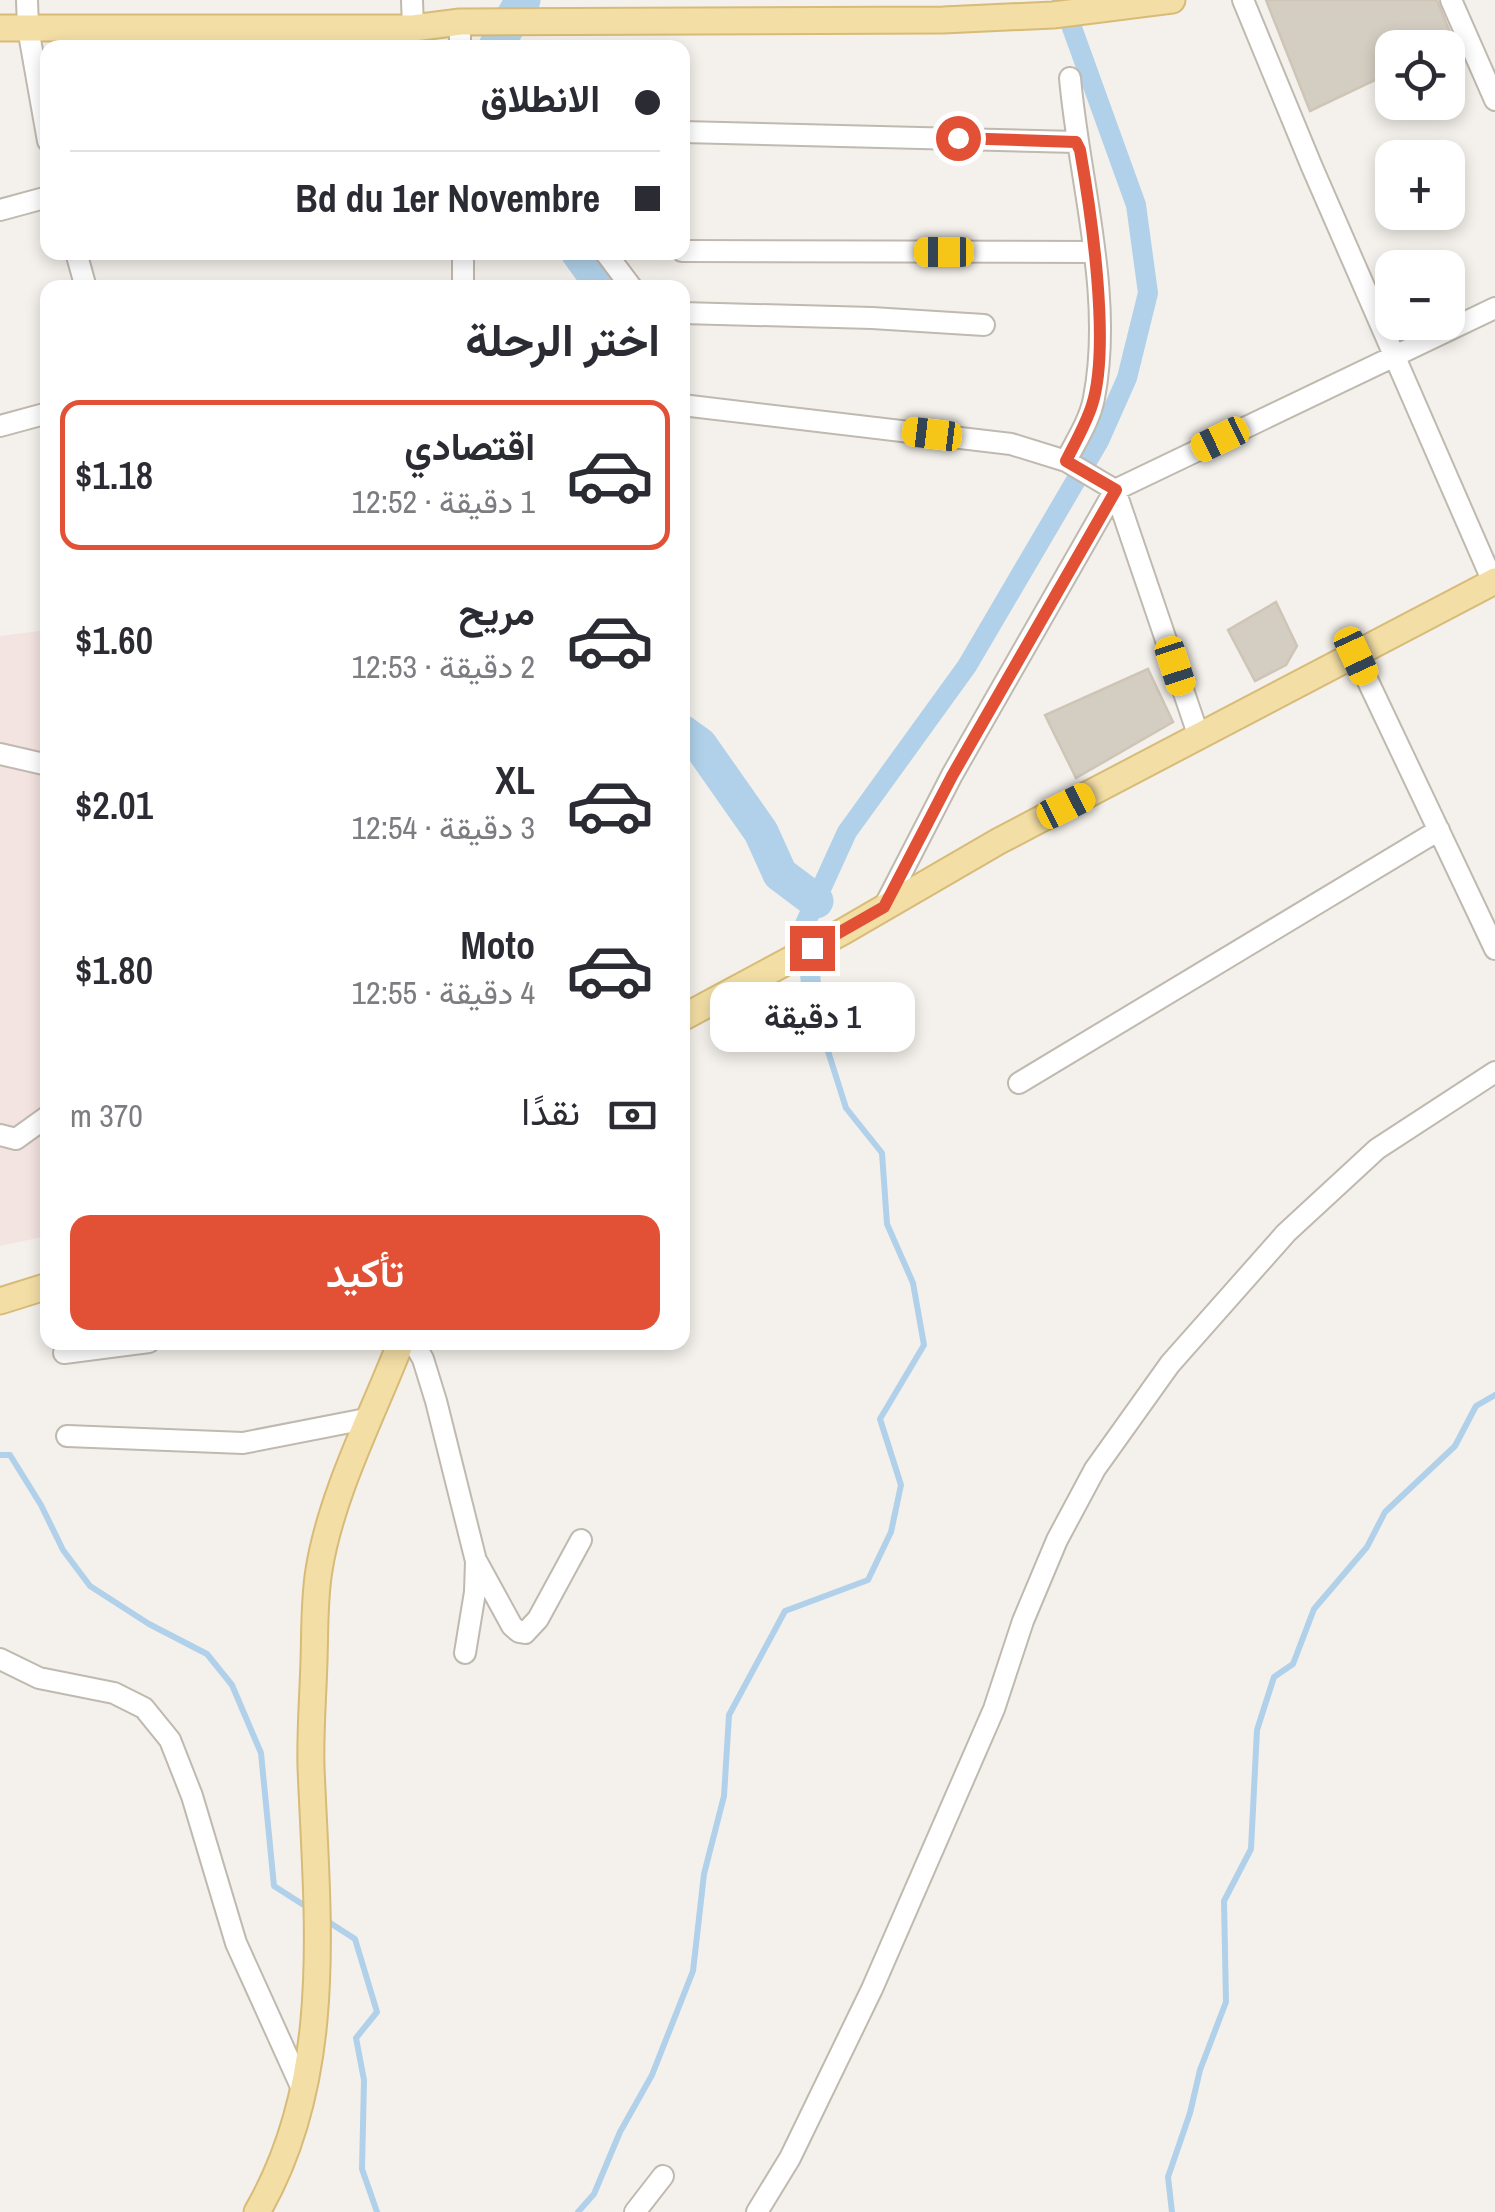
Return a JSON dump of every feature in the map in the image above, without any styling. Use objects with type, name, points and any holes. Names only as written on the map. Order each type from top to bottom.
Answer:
[{"type":"main road","points":[[0,28],[413,28],[460,35],[796,9],[943,20],[1054,14],[1172,0]]},
{"type":"main road","points":[[690,1014],[999,841],[1494,581]]},
{"type":"main road","points":[[0,1301],[40,1288]]},
{"type":"main road","points":[[257,2212],[281,2162],[304,2094],[314,2040],[318,1907],[311,1762],[319,1570],[337,1504],[398,1350]]},
{"type":"street","points":[[27,0],[40,96]]},
{"type":"street","points":[[412,0],[413,28]]},
{"type":"street","points":[[1243,0],[1494,581]]},
{"type":"street","points":[[1451,0],[1495,100]]},
{"type":"street","points":[[1070,78],[1094,252],[1098,318],[1094,402],[1070,463]]},
{"type":"street","points":[[690,132],[1076,142]]},
{"type":"street","points":[[0,210],[40,198]]},
{"type":"street","points":[[690,251],[1094,252]]},
{"type":"street","points":[[884,907],[952,776],[1116,490],[1495,308]]},
{"type":"street","points":[[690,313],[984,325]]},
{"type":"street","points":[[690,406],[1010,444],[1070,463],[1116,490],[1199,737]]},
{"type":"street","points":[[0,426],[40,414]]},
{"type":"street","points":[[1356,656],[1495,950]]},
{"type":"street","points":[[0,754],[40,762]]},
{"type":"street","points":[[1019,1083],[1438,830]]},
{"type":"street","points":[[757,2212],[806,2128],[872,1989],[994,1709],[1023,1622],[1057,1540],[1095,1469],[1170,1364],[1286,1233],[1377,1149],[1495,1072]]},
{"type":"street","points":[[0,1135],[16,1139],[40,1122]]},
{"type":"street","points":[[64,1353],[87,1350]]},
{"type":"street","points":[[418,1350],[436,1401],[476,1561],[518,1632],[526,1633],[538,1618],[581,1540]]},
{"type":"street","points":[[67,1436],[243,1443],[371,1418]]},
{"type":"street","points":[[465,1653],[476,1561]]},
{"type":"street","points":[[0,1660],[39,1678],[114,1694],[144,1708],[170,1740],[192,1796],[236,1943],[304,2094]]},
{"type":"street","points":[[635,2212],[663,2176]]},
{"type":"shaded area","points":[[40,631],[40,1237],[0,1246],[0,636]]},
{"type":"building","points":[[1266,0],[1437,0],[1449,30],[1375,30],[1375,80],[1310,111]]},
{"type":"building","points":[[1276,602],[1297,646],[1286,665],[1255,681],[1228,630]]},
{"type":"building","points":[[1148,669],[1173,722],[1076,778],[1045,715]]},
{"type":"waterway","points":[[500,40],[523,0]]},
{"type":"waterway","points":[[813,1004],[805,924],[847,832],[967,666],[1099,441],[1127,378],[1148,293],[1136,205],[1062,0]]},
{"type":"waterway","points":[[584,260],[598,280]]},
{"type":"waterway","points":[[690,738],[700,745],[761,832],[780,874],[816,901]]},
{"type":"waterway","points":[[578,2212],[594,2194],[620,2132],[652,2075],[693,1971],[704,1874],[724,1796],[729,1715],[785,1611],[868,1580],[891,1532],[901,1485],[880,1419],[924,1345],[913,1283],[887,1224],[882,1153],[846,1108],[813,1004]]},
{"type":"waterway","points":[[1172,2212],[1168,2177],[1200,2070],[1226,2002],[1224,1901],[1251,1849],[1257,1730],[1274,1677],[1293,1664],[1314,1609],[1367,1547],[1385,1512],[1455,1446],[1476,1406],[1495,1395]]},
{"type":"waterway","points":[[0,1455],[10,1455],[63,1550],[90,1586],[149,1624],[207,1654],[232,1685],[261,1753],[274,1886],[310,1909]]},
{"type":"waterway","points":[[324,1919],[355,1939],[377,2012],[356,2038],[364,2080],[362,2169],[377,2212]]},
{"type":"route","points":[[812,948],[884,907],[952,776],[1116,490],[1066,461],[1094,402],[1098,366],[1094,252],[1080,150],[1076,142],[958,138]]}]
